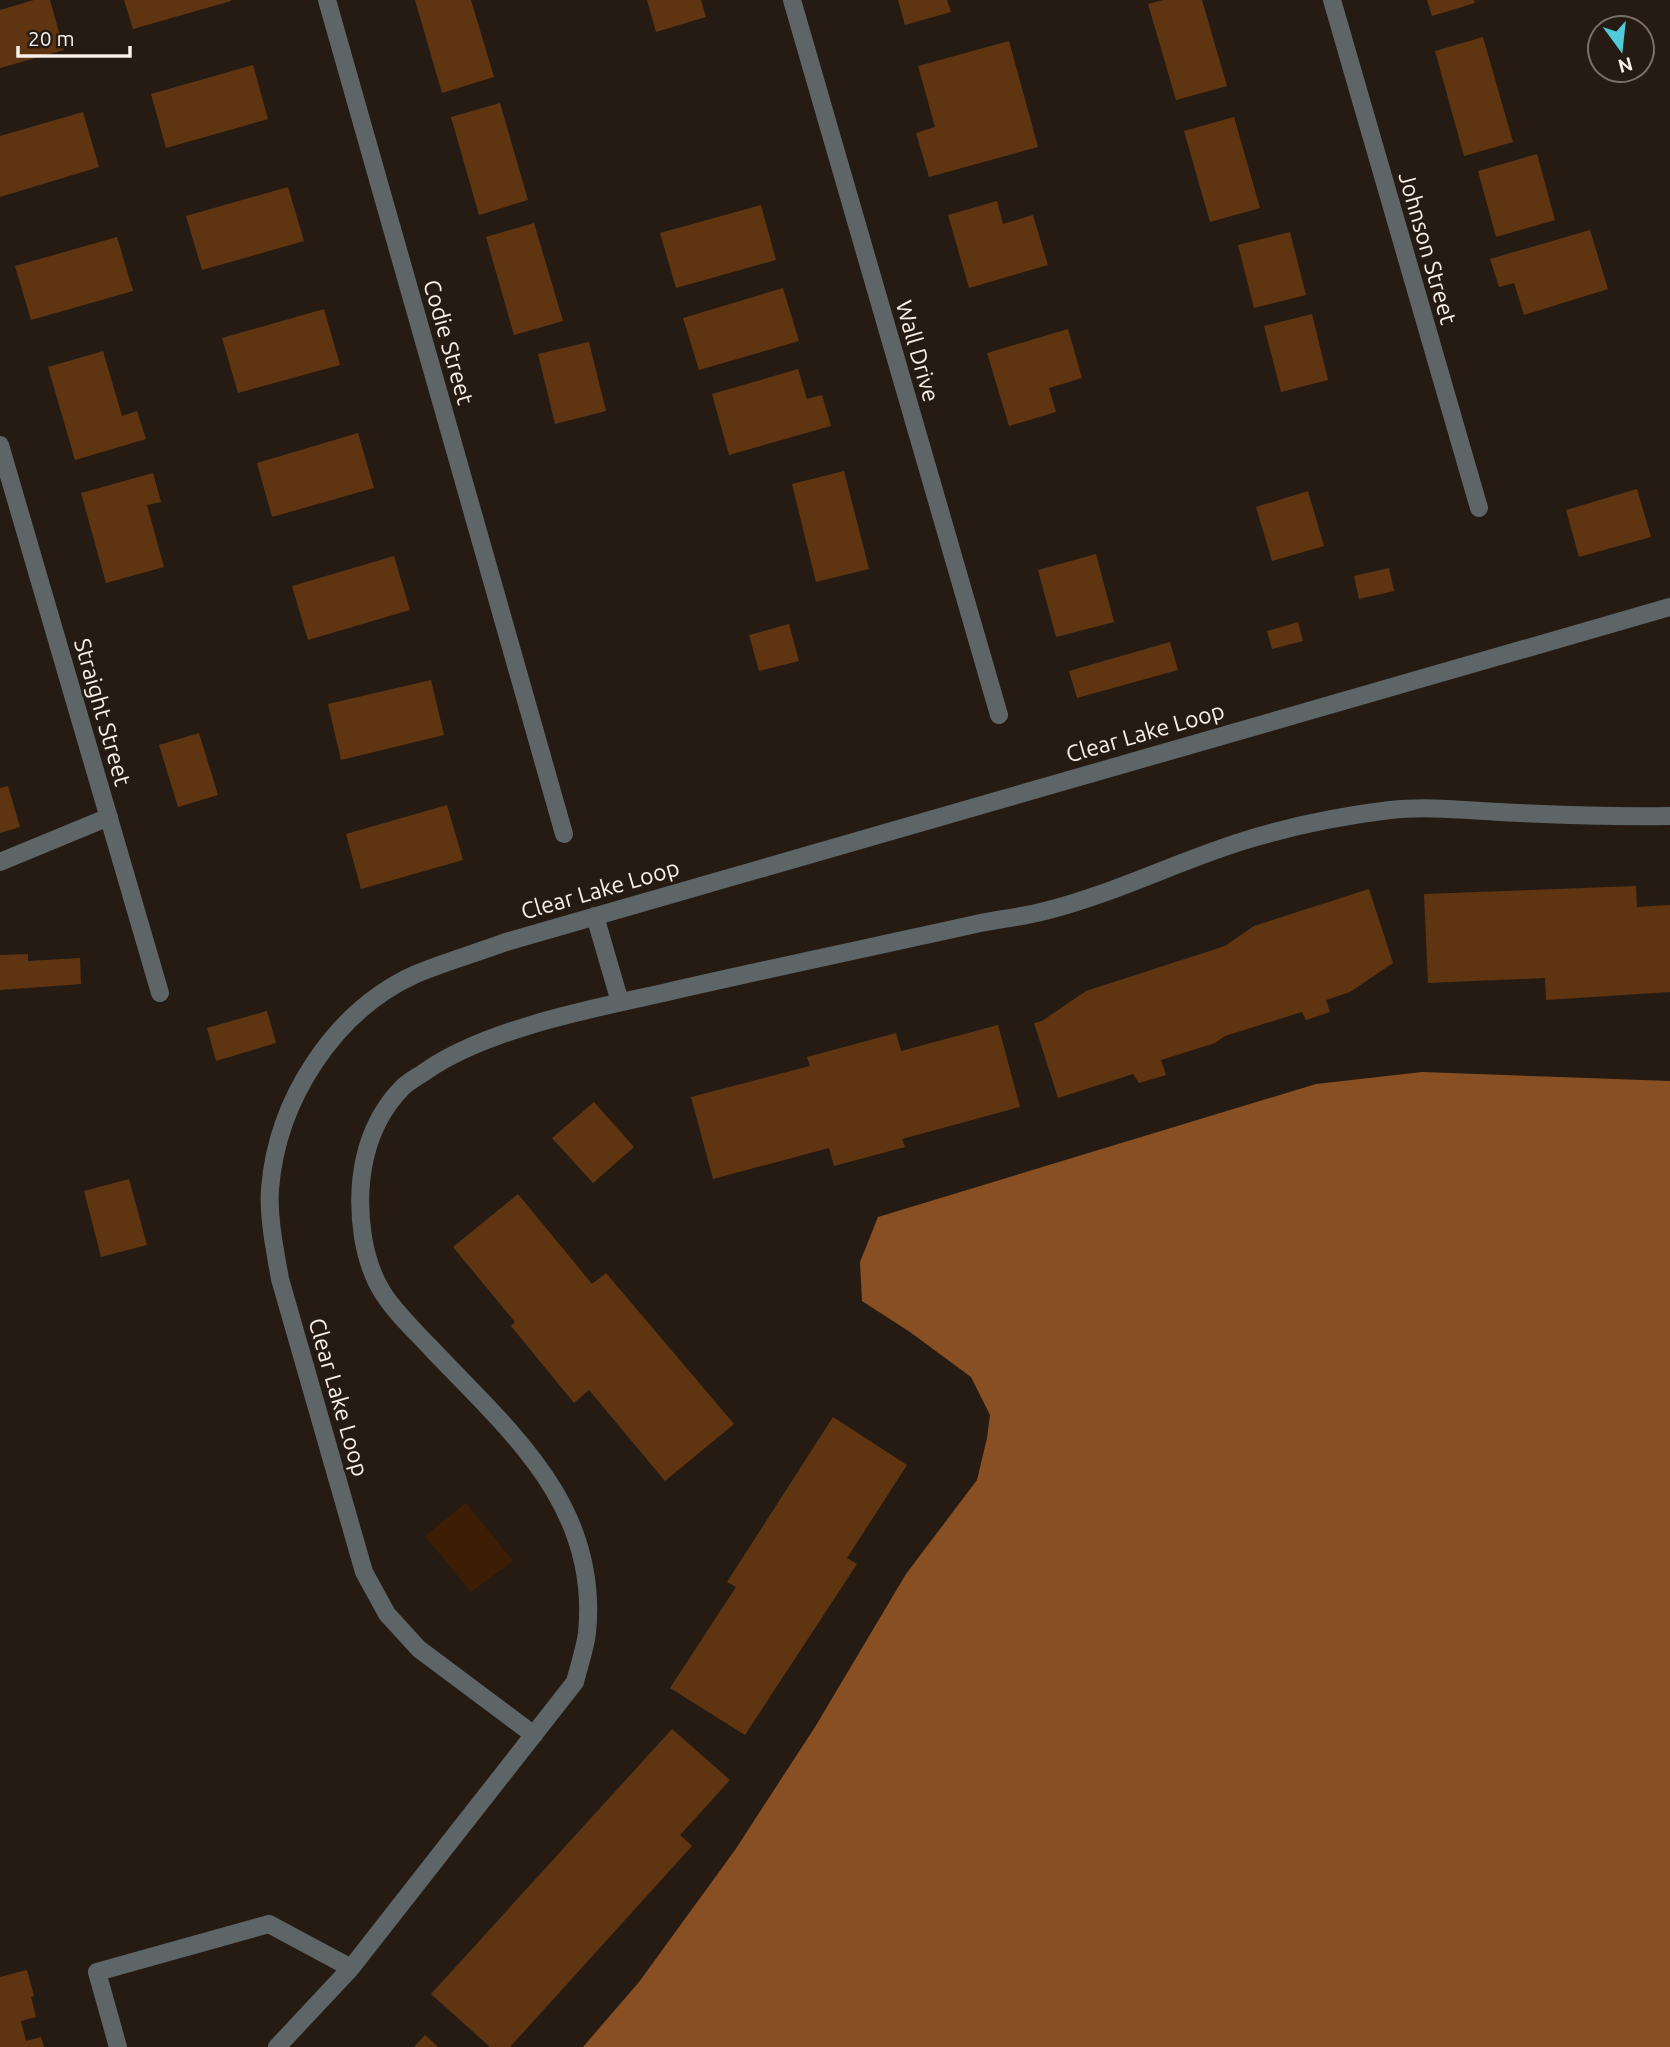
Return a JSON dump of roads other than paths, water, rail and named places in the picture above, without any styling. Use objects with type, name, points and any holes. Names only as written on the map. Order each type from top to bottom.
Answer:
[{"type":"street","name":"Codie Street","points":[[327,0],[564,834]]},
{"type":"street","name":"Wall Drive","points":[[792,0],[999,715]]},
{"type":"street","name":"Johnson Street","points":[[1332,0],[1479,508]]},
{"type":"street","name":"Straight Street","points":[[0,444],[160,993]]},
{"type":"street","name":"Clear Lake Loop","points":[[534,1735],[419,1648],[387,1614],[365,1572],[280,1279],[272,1234],[270,1190],[276,1148],[291,1106],[312,1066],[339,1029],[370,1002],[415,975],[506,942],[1670,607]]},
{"type":"street","points":[[277,2047],[351,1968],[575,1682],[586,1638],[586,1590],[576,1537],[560,1499],[533,1459],[383,1296],[374,1281],[367,1257],[359,1195],[365,1153],[377,1122],[403,1087],[445,1058],[508,1032],[620,1002],[1043,911],[1124,886],[1239,842],[1285,829],[1342,817],[1415,808],[1598,817],[1670,816]]},
{"type":"street","points":[[0,862],[109,817]]},
{"type":"street","points":[[595,916],[620,1002]]},
{"type":"street","points":[[118,2047],[97,1972],[269,1924],[351,1968]]}]
